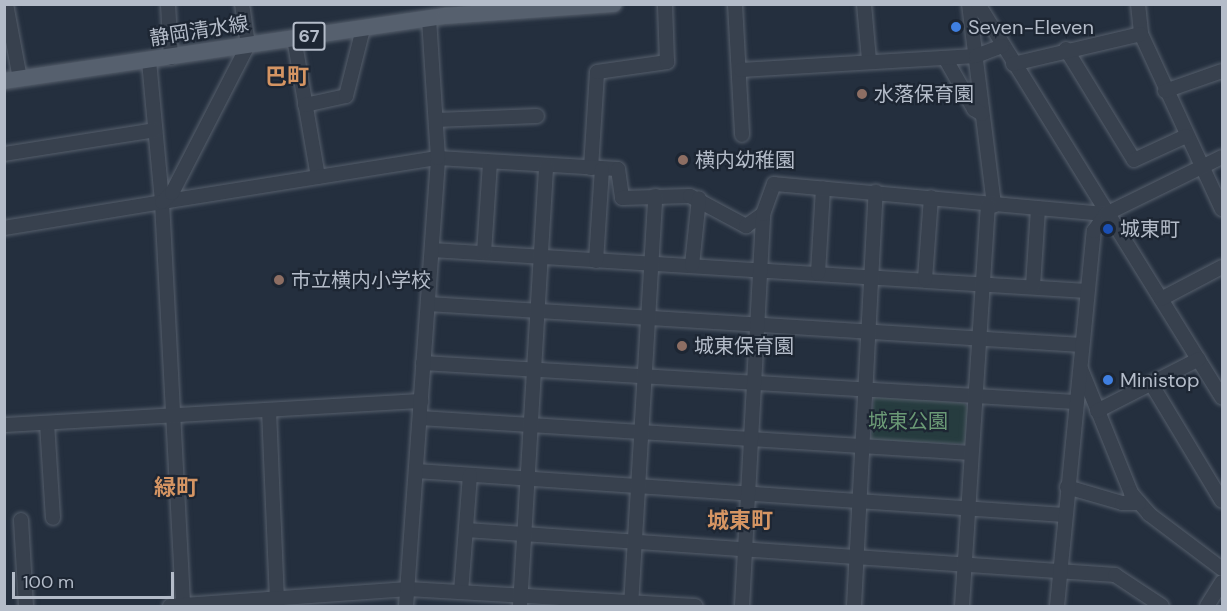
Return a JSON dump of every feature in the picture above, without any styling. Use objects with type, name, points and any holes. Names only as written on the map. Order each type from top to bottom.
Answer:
[{"type":"main road","name":"静岡清水線","points":[[12,80],[363,29],[466,9],[614,4]]},
{"type":"street","points":[[168,4],[171,58]]},
{"type":"street","points":[[162,202],[172,193],[248,45],[242,4]]},
{"type":"street","points":[[596,261],[597,72],[667,62],[665,4]]},
{"type":"street","points":[[735,4],[741,70],[742,135]]},
{"type":"street","points":[[864,4],[869,60]]},
{"type":"street","points":[[962,606],[978,338],[991,205],[969,4]]},
{"type":"street","points":[[978,4],[1106,214],[1222,397]]},
{"type":"street","points":[[1138,4],[1141,34],[1165,92],[1222,209]]},
{"type":"street","points":[[6,12],[12,80]]},
{"type":"street","points":[[406,606],[438,158],[429,18]]},
{"type":"street","points":[[305,105],[345,96],[363,29]]},
{"type":"street","points":[[1013,64],[1066,49],[1141,34]]},
{"type":"street","points":[[294,38],[318,177]]},
{"type":"street","points":[[741,70],[869,60],[976,57],[1002,46]]},
{"type":"street","points":[[1066,49],[1134,160],[1186,136]]},
{"type":"street","points":[[945,58],[974,109],[982,114]]},
{"type":"street","points":[[149,61],[162,202],[173,415],[178,606],[408,589],[461,592],[520,601],[695,606]]},
{"type":"street","points":[[1165,92],[1222,71]]},
{"type":"street","points":[[435,120],[537,116]]},
{"type":"street","points":[[4,154],[155,130]]},
{"type":"street","points":[[742,606],[763,270],[763,214],[774,184],[1106,214],[1222,157]]},
{"type":"street","points":[[4,228],[438,158],[546,167],[618,169],[622,198],[655,196],[699,198],[746,226],[763,214]]},
{"type":"street","points":[[484,253],[490,162]]},
{"type":"street","points":[[520,601],[546,167]]},
{"type":"street","points":[[818,273],[823,188]]},
{"type":"street","points":[[854,606],[876,192]]},
{"type":"street","points":[[631,604],[655,196]]},
{"type":"street","points":[[925,279],[931,197]]},
{"type":"street","points":[[692,265],[699,198]]},
{"type":"street","points":[[1033,286],[1038,208]]},
{"type":"street","points":[[1057,606],[1087,291],[1089,245],[1106,214]]},
{"type":"street","points":[[432,250],[925,279],[1087,291]]},
{"type":"street","points":[[1161,299],[1222,267]]},
{"type":"street","points":[[428,304],[1082,345]]},
{"type":"street","points":[[1097,411],[1152,385],[1198,359]]},
{"type":"street","points":[[423,363],[1075,402]]},
{"type":"street","points":[[1080,367],[1097,411],[1139,503],[1222,569]]},
{"type":"street","points":[[1152,385],[1222,501]]},
{"type":"street","points":[[4,425],[421,401]]},
{"type":"street","points":[[269,410],[277,598]]},
{"type":"street","points":[[420,418],[971,453]]},
{"type":"street","points":[[46,423],[53,518]]},
{"type":"street","points":[[416,471],[1065,515]]},
{"type":"street","points":[[461,592],[470,475]]},
{"type":"street","points":[[1067,488],[1122,503],[1139,503]]},
{"type":"street","points":[[21,520],[26,606]]},
{"type":"street","points":[[466,530],[1116,575],[1162,606]]},
{"type":"street","points":[[1206,606],[1222,582]]},
{"type":"green space","name":"城東公園","points":[[874,396],[964,403],[968,408],[965,444],[871,440]]},
{"type":"place","name":"Seven-Eleven","points":[[956,27]]},
{"type":"place","name":"水落保育園","points":[[862,94]]},
{"type":"place","name":"横内幼稚園","points":[[683,160]]},
{"type":"place","name":"城東町","points":[[1108,229]]},
{"type":"place","name":"市立横内小学校","points":[[279,280]]},
{"type":"place","name":"城東保育園","points":[[682,346]]},
{"type":"place","name":"Ministop","points":[[1108,380]]},
{"type":"district","name":"巴町","points":[[287,77]]},
{"type":"district","name":"緑町","points":[[176,488]]},
{"type":"district","name":"城東町","points":[[740,521]]}]
